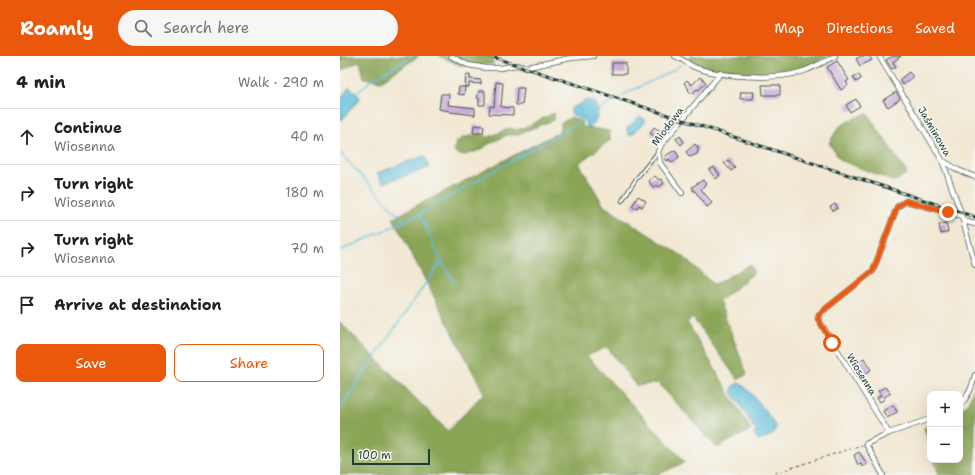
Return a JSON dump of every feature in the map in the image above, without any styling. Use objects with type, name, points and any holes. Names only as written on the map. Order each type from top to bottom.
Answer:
[{"type":"street","points":[[450,56],[468,65],[486,68],[501,68],[516,64],[528,67],[571,58],[593,56]]},
{"type":"street","points":[[675,56],[682,58],[694,67],[721,73],[769,76],[791,74],[811,68],[835,56]]},
{"type":"street","name":"Jaśminowa","points":[[879,56],[942,160],[962,216],[975,265]]},
{"type":"street","name":"Miodowa","points":[[682,193],[660,163],[658,152],[666,140],[721,73]]},
{"type":"street","points":[[942,160],[958,170],[975,177]]},
{"type":"street","name":"Wiosenna","points":[[889,433],[818,319],[819,314],[873,271],[897,207],[906,201],[962,216]]},
{"type":"street","points":[[963,221],[975,224]]},
{"type":"street","points":[[963,402],[967,398],[975,375]]},
{"type":"street","points":[[883,475],[866,444],[889,433],[927,420]]},
{"type":"lane","points":[[622,201],[636,179],[658,152]]},
{"type":"path","points":[[340,60],[346,56]]},
{"type":"path","points":[[769,475],[866,444]]},
{"type":"green space","points":[[340,56],[419,56],[381,81],[364,78],[360,61],[340,71]]},
{"type":"green space","points":[[439,56],[494,56],[493,64],[461,66]]},
{"type":"green space","points":[[692,56],[827,56],[811,66],[800,70],[774,74],[743,74],[712,69],[699,65],[689,59]]},
{"type":"green space","points":[[553,113],[555,114],[553,120],[516,135],[507,135],[487,145],[483,149],[465,155],[459,155],[454,151],[455,144],[460,139],[473,135],[484,134],[487,138],[510,128],[516,130],[528,126]]},
{"type":"green space","points":[[867,113],[907,173],[895,182],[840,160],[829,143],[838,128],[850,120]]},
{"type":"green space","points":[[571,117],[581,121],[583,127],[610,131],[610,140],[579,163],[604,206],[684,257],[714,285],[750,264],[754,273],[719,301],[747,374],[738,380],[693,318],[687,322],[751,430],[717,448],[658,383],[636,386],[607,347],[587,356],[685,462],[657,475],[340,475],[340,322],[448,431],[484,393],[393,218],[559,132],[561,123]]},
{"type":"green space","points":[[975,387],[975,475],[939,475],[935,463],[963,463],[963,408],[966,406]]},
{"type":"green space","points":[[927,426],[927,438],[924,428]]},
{"type":"water","points":[[349,87],[356,92],[360,98],[341,121],[340,100]]},
{"type":"water","points":[[585,100],[594,101],[598,112],[597,119],[589,128],[584,120],[571,114],[571,108]]},
{"type":"water","points":[[639,116],[646,121],[632,135],[629,135],[626,129]]},
{"type":"water","points":[[425,156],[429,168],[383,183],[377,173]]},
{"type":"water","points":[[738,383],[753,395],[769,416],[776,427],[774,434],[759,441],[754,434],[756,431],[732,392],[733,386]]},
{"type":"building","points":[[861,56],[869,56],[872,60],[860,66],[856,59]]},
{"type":"building","points":[[893,56],[901,56],[893,62],[896,67],[892,69],[886,60]]},
{"type":"building","points":[[837,61],[849,80],[846,82],[848,85],[841,90],[827,67]]},
{"type":"building","points":[[612,63],[626,63],[626,74],[612,74]]},
{"type":"building","points":[[909,72],[913,77],[903,85],[899,80]]},
{"type":"building","points":[[859,74],[861,79],[856,82],[853,77]]},
{"type":"building","points":[[466,75],[470,75],[470,79],[481,80],[481,84],[469,83],[469,87],[465,87]]},
{"type":"building","points":[[700,77],[706,82],[699,90],[697,89],[692,94],[684,83],[687,80],[692,85]]},
{"type":"building","points":[[496,82],[503,83],[501,107],[513,108],[513,115],[489,114],[490,106],[494,107]]},
{"type":"building","points":[[762,85],[780,85],[780,95],[763,95]]},
{"type":"building","points":[[459,87],[465,87],[464,95],[458,94]]},
{"type":"building","points":[[517,88],[524,88],[522,105],[516,105]]},
{"type":"building","points":[[479,91],[485,91],[485,105],[479,105],[479,98],[477,98]]},
{"type":"building","points":[[741,92],[754,92],[753,99],[740,99]]},
{"type":"building","points":[[896,92],[900,99],[888,107],[883,100]]},
{"type":"building","points":[[441,94],[449,94],[448,105],[475,108],[475,115],[439,109]]},
{"type":"building","points":[[856,99],[860,106],[850,112],[846,105]]},
{"type":"building","points":[[474,125],[484,126],[483,133],[473,133]]},
{"type":"building","points":[[654,127],[663,133],[659,139],[650,133]]},
{"type":"building","points":[[680,136],[684,142],[681,145],[676,139]]},
{"type":"building","points":[[695,144],[698,146],[697,154],[690,157],[686,152]]},
{"type":"building","points":[[675,150],[679,157],[672,163],[669,159],[667,161],[664,157]]},
{"type":"building","points":[[728,160],[735,168],[731,171],[724,163]]},
{"type":"building","points":[[714,167],[720,175],[716,179],[709,170]]},
{"type":"building","points":[[655,176],[659,180],[661,179],[664,183],[659,187],[657,185],[653,187],[650,183],[649,180]]},
{"type":"building","points":[[703,180],[706,184],[701,189],[712,203],[707,207],[695,191],[693,191],[692,187]]},
{"type":"building","points":[[638,196],[646,201],[642,207],[639,205],[636,209],[632,206]]},
{"type":"building","points":[[835,204],[838,208],[833,211],[830,207]]},
{"type":"building","points":[[946,223],[948,232],[941,234],[939,225]]},
{"type":"building","points":[[864,358],[871,370],[862,376],[859,371],[861,370],[857,363]]},
{"type":"building","points":[[885,387],[891,393],[884,397],[885,399],[880,402],[877,398],[881,395],[878,391]]},
{"type":"building","points":[[893,405],[897,412],[887,418],[883,411]]},
{"type":"building","points":[[859,452],[867,464],[862,467],[861,464],[858,465],[854,455]]},
{"type":"waterway","points":[[356,94],[371,80],[413,56]]},
{"type":"waterway","points":[[622,96],[666,74],[680,65]]},
{"type":"waterway","points":[[596,112],[615,100]]},
{"type":"waterway","points":[[340,251],[420,214],[584,119]]},
{"type":"waterway","points":[[340,153],[405,222]]},
{"type":"waterway","points":[[420,214],[441,261],[455,283]]},
{"type":"waterway","points":[[340,408],[441,261]]},
{"type":"railway","points":[[490,56],[975,217]]},
{"type":"route","points":[[832,343],[818,319],[819,314],[873,271],[897,207],[906,201],[948,212]]}]
